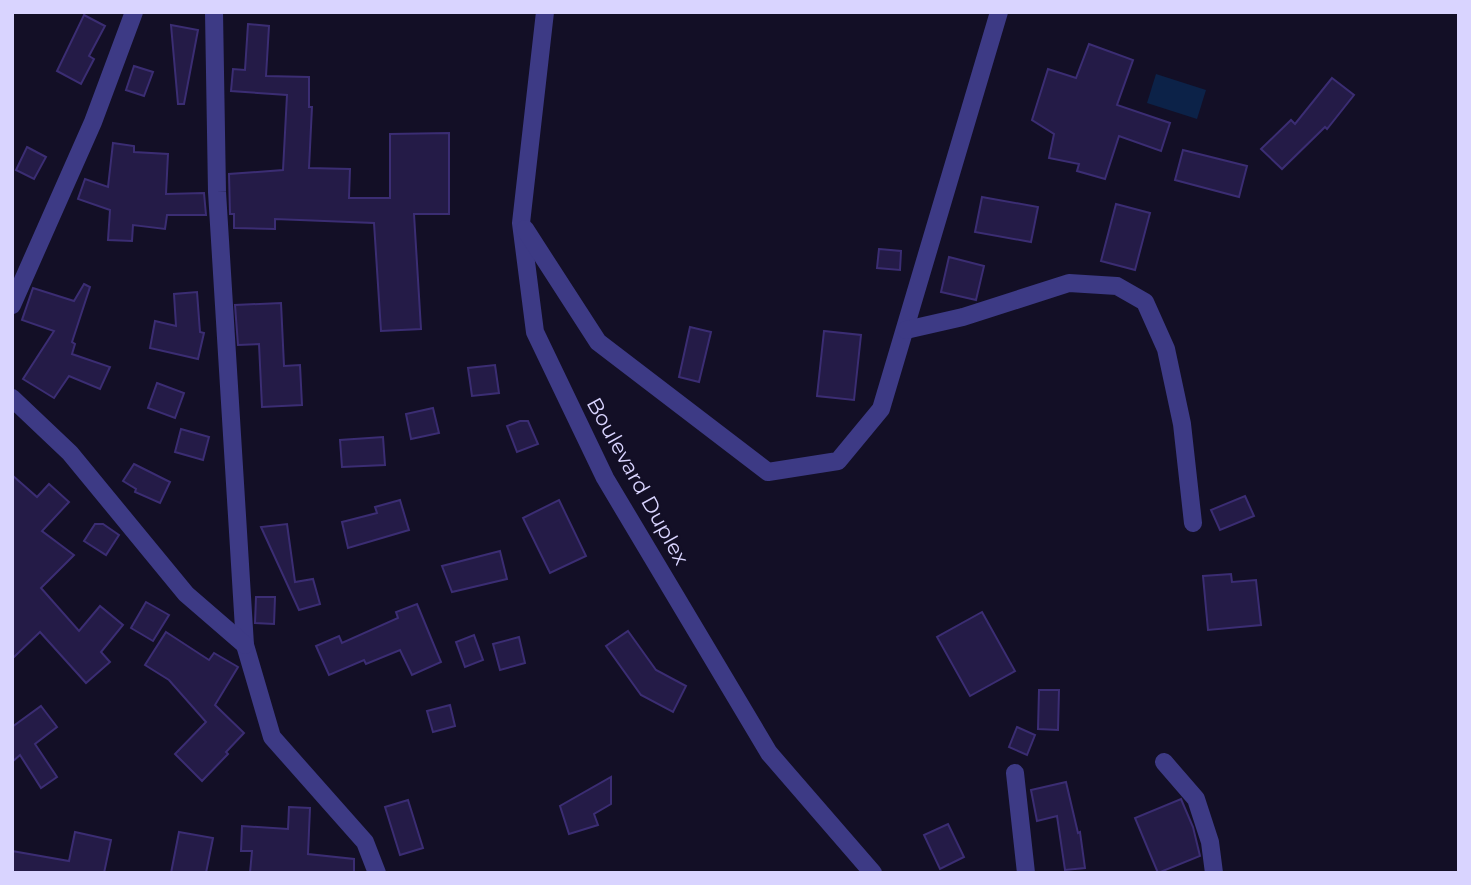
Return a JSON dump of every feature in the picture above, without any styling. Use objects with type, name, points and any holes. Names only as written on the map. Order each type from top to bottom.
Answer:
[{"type":"street","points":[[12,305],[93,122],[134,12]]},
{"type":"street","points":[[214,12],[217,192],[244,645],[272,737],[365,842],[377,873]]},
{"type":"street","name":"Boulevard Duplex","points":[[545,12],[521,223],[535,332],[605,478],[769,754],[873,873]]},
{"type":"street","points":[[521,223],[598,342],[768,472],[838,461],[881,409],[999,12]]},
{"type":"street","points":[[906,330],[963,317],[1069,283],[1116,286],[1145,302],[1166,349],[1182,424],[1193,523]]},
{"type":"street","points":[[12,398],[70,453],[186,594],[244,645]]},
{"type":"street","points":[[1164,762],[1196,799],[1210,842],[1214,873]]},
{"type":"street","points":[[1015,773],[1026,873]]},
{"type":"water","points":[[1156,74],[1206,90],[1197,119],[1147,103]]},
{"type":"building","points":[[84,15],[105,26],[89,56],[94,59],[81,84],[57,71]]},
{"type":"building","points":[[248,24],[269,26],[266,76],[309,77],[309,107],[312,107],[309,168],[350,169],[349,198],[390,198],[390,134],[449,133],[449,214],[414,214],[421,329],[381,331],[374,223],[275,219],[275,229],[234,228],[234,214],[230,214],[229,174],[283,170],[287,95],[231,91],[233,69],[245,70]]},
{"type":"building","points":[[171,25],[198,30],[184,104],[178,104]]},
{"type":"building","points":[[1089,44],[1133,60],[1117,105],[1170,123],[1161,151],[1119,136],[1105,179],[1077,171],[1079,164],[1049,158],[1054,134],[1032,120],[1048,69],[1076,78]]},
{"type":"building","points":[[134,66],[153,72],[144,96],[126,90]]},
{"type":"building","points":[[1332,78],[1354,95],[1327,129],[1325,127],[1282,169],[1261,149],[1291,120],[1295,124]]},
{"type":"building","points":[[113,143],[134,146],[134,152],[168,154],[166,194],[204,193],[206,215],[167,215],[165,229],[133,225],[132,241],[108,240],[110,210],[78,199],[85,179],[108,187]]},
{"type":"building","points":[[27,147],[46,157],[34,179],[16,170]]},
{"type":"building","points":[[1183,150],[1247,166],[1239,197],[1175,180]]},
{"type":"building","points":[[982,197],[1038,207],[1031,242],[975,232]]},
{"type":"building","points":[[1116,204],[1150,213],[1135,270],[1101,261]]},
{"type":"building","points":[[879,249],[901,251],[900,270],[877,268]]},
{"type":"building","points":[[949,257],[984,266],[976,300],[941,292]]},
{"type":"building","points":[[84,284],[90,287],[72,342],[75,344],[72,354],[110,367],[100,389],[69,376],[54,398],[23,379],[54,331],[22,320],[33,288],[74,301]]},
{"type":"building","points":[[197,292],[200,332],[204,333],[198,359],[150,348],[155,321],[176,326],[174,294]]},
{"type":"building","points":[[281,303],[284,366],[300,365],[302,405],[262,407],[259,344],[238,345],[235,305]]},
{"type":"building","points":[[690,327],[711,332],[699,382],[679,377]]},
{"type":"building","points":[[824,331],[861,335],[854,400],[817,396]]},
{"type":"building","points":[[495,365],[499,393],[472,396],[468,368]]},
{"type":"building","points":[[157,383],[184,393],[175,418],[148,408]]},
{"type":"building","points":[[433,408],[439,433],[411,439],[406,414]]},
{"type":"building","points":[[528,421],[538,444],[517,452],[507,426]]},
{"type":"building","points":[[181,429],[209,437],[203,460],[175,452]]},
{"type":"building","points":[[383,437],[385,465],[342,467],[340,440]]},
{"type":"building","points":[[134,464],[170,482],[160,503],[135,492],[136,489],[123,481]]},
{"type":"building","points":[[12,475],[37,497],[49,484],[69,502],[42,531],[74,555],[41,588],[79,631],[100,606],[123,625],[101,652],[110,662],[86,683],[40,632],[12,659]]},
{"type":"building","points":[[1245,496],[1254,516],[1220,530],[1211,510]]},
{"type":"building","points":[[400,500],[409,530],[348,548],[342,522],[377,513],[375,507]]},
{"type":"building","points":[[559,500],[586,556],[550,573],[523,518]]},
{"type":"building","points":[[95,524],[103,524],[119,535],[106,555],[84,541]]},
{"type":"building","points":[[287,524],[295,582],[313,579],[320,604],[299,610],[261,527]]},
{"type":"building","points":[[500,551],[507,579],[452,592],[442,566]]},
{"type":"building","points":[[1231,574],[1232,582],[1256,580],[1261,625],[1208,630],[1203,576]]},
{"type":"building","points":[[256,597],[275,597],[274,624],[255,623]]},
{"type":"building","points":[[146,602],[169,615],[153,641],[131,628]]},
{"type":"building","points":[[417,604],[441,662],[412,675],[400,650],[366,664],[364,660],[329,675],[316,646],[339,636],[342,643],[398,618],[396,612]]},
{"type":"building","points":[[982,612],[1015,671],[970,696],[937,637]]},
{"type":"building","points":[[628,631],[656,670],[686,686],[673,712],[641,695],[606,646]]},
{"type":"building","points":[[166,632],[209,660],[214,653],[238,667],[215,705],[244,733],[202,781],[175,754],[206,722],[169,680],[145,665]]},
{"type":"building","points":[[474,635],[483,660],[465,667],[456,642]]},
{"type":"building","points":[[519,637],[525,663],[500,670],[493,644]]},
{"type":"building","points":[[1039,690],[1059,690],[1058,730],[1038,729]]},
{"type":"building","points":[[450,705],[455,726],[433,732],[427,711]]},
{"type":"building","points":[[41,706],[57,727],[35,744],[57,777],[41,788],[20,755],[12,762],[12,727]]},
{"type":"building","points":[[1017,727],[1035,735],[1027,755],[1009,747]]},
{"type":"building","points":[[611,777],[611,804],[594,814],[598,825],[569,834],[560,806]]},
{"type":"building","points":[[1066,782],[1078,833],[1080,832],[1085,868],[1065,870],[1057,816],[1037,821],[1031,790]]},
{"type":"building","points":[[1181,799],[1193,827],[1200,856],[1158,873],[1135,818]]},
{"type":"building","points":[[408,800],[423,848],[400,855],[385,807]]},
{"type":"building","points":[[289,807],[310,808],[308,854],[354,859],[354,873],[250,873],[252,851],[241,851],[242,826],[288,829]]},
{"type":"building","points":[[948,824],[964,857],[940,869],[924,835]]},
{"type":"building","points":[[75,832],[111,840],[104,873],[12,873],[12,851],[69,861]]},
{"type":"building","points":[[179,832],[213,838],[206,873],[171,873]]}]
